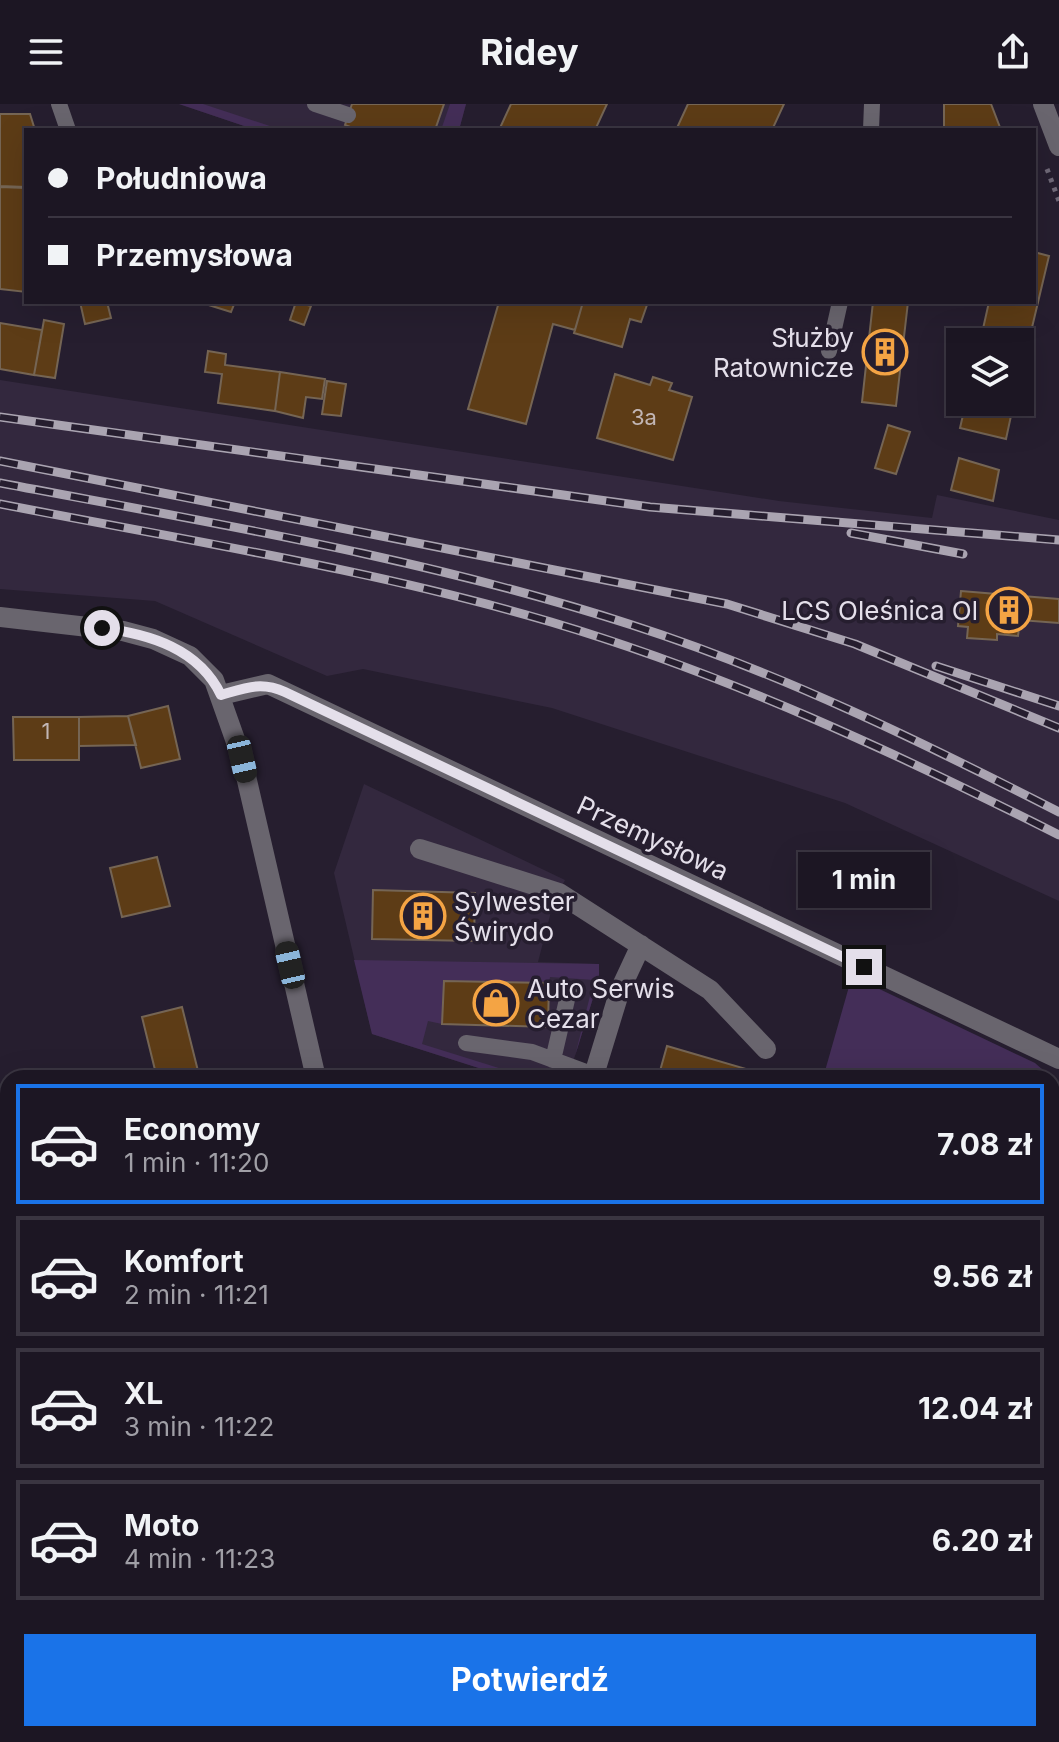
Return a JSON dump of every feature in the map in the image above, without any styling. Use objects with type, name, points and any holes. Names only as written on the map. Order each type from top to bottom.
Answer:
[{"type":"street","points":[[1043,104],[1059,146]]},
{"type":"street","points":[[0,617],[123,631],[153,639],[190,656],[214,680],[242,759],[314,1070]]},
{"type":"street","name":"Przemysłowa","points":[[221,695],[268,684],[1059,1059]]},
{"type":"street","points":[[420,849],[559,893],[710,990],[766,1049]]},
{"type":"street","points":[[595,1070],[620,990],[641,945]]},
{"type":"lane","points":[[59,104],[67,128]]},
{"type":"lane","points":[[315,104],[348,115]]},
{"type":"lane","points":[[871,128],[872,104]]},
{"type":"lane","points":[[829,351],[840,304]]},
{"type":"lane","points":[[553,1060],[569,991]]},
{"type":"lane","points":[[466,1043],[532,1052],[578,1070]]},
{"type":"shaded area","points":[[179,104],[466,104],[460,128],[250,128]]},
{"type":"shaded area","points":[[179,104],[203,104],[276,128],[250,128]]},
{"type":"shaded area","points":[[450,104],[466,104],[460,128],[442,128]]},
{"type":"shaded area","points":[[0,380],[779,501],[932,518],[937,495],[1059,520],[1059,901],[845,803],[552,708],[363,669],[327,676],[155,601],[0,589]]},
{"type":"shaded area","points":[[364,784],[565,880],[553,904],[538,962],[599,964],[599,979],[571,1070],[485,1070],[372,1034],[334,873]]},
{"type":"shaded area","points":[[354,960],[599,964],[599,979],[575,1056],[594,980],[550,977],[549,983],[444,982],[442,1024],[428,1021],[422,1044],[505,1070],[485,1070],[372,1034]]},
{"type":"shaded area","points":[[852,976],[1035,1063],[1043,1070],[825,1070]]},
{"type":"building","points":[[352,104],[444,104],[436,128],[353,128],[345,125]]},
{"type":"building","points":[[511,104],[607,104],[596,128],[500,128]]},
{"type":"building","points":[[688,104],[784,104],[773,128],[677,128]]},
{"type":"building","points":[[944,104],[991,104],[1000,128],[944,128]]},
{"type":"building","points":[[0,114],[30,114],[34,128],[24,128],[24,187],[0,186]]},
{"type":"building","points":[[0,187],[24,188],[24,292],[0,289]]},
{"type":"building","points":[[1036,253],[1049,256],[1032,328],[983,328],[989,304],[1036,304]]},
{"type":"building","points":[[80,304],[108,304],[111,318],[85,324]]},
{"type":"building","points":[[205,304],[234,304],[231,312]]},
{"type":"building","points":[[295,304],[311,306],[304,325],[290,320]]},
{"type":"building","points":[[498,304],[582,304],[575,330],[553,324],[526,424],[468,409]]},
{"type":"building","points":[[582,304],[647,305],[641,322],[630,319],[622,347],[574,333]]},
{"type":"building","name":"Służby Ratownicze","points":[[873,304],[908,304],[896,406],[862,402]]},
{"type":"building","points":[[44,320],[64,324],[55,378],[34,375]]},
{"type":"building","points":[[0,323],[42,330],[34,375],[0,369]]},
{"type":"building","points":[[208,351],[226,354],[225,365],[280,372],[275,411],[218,403],[222,374],[205,372]]},
{"type":"building","points":[[280,372],[325,379],[322,399],[306,397],[303,418],[275,411]]},
{"type":"building","points":[[615,374],[650,385],[653,377],[672,383],[669,390],[692,397],[673,460],[597,438]]},
{"type":"building","points":[[327,381],[346,384],[341,416],[322,414]]},
{"type":"building","points":[[963,416],[1011,416],[1006,439],[960,428]]},
{"type":"building","points":[[888,425],[910,432],[896,474],[875,468]]},
{"type":"building","points":[[959,458],[999,470],[993,501],[951,490]]},
{"type":"building","name":"LCS Oleśnica Ol","points":[[961,591],[1059,599],[1059,623],[1020,620],[1018,636],[997,634],[997,640],[967,638],[968,627],[958,626]]},
{"type":"building","points":[[168,706],[180,759],[141,768],[128,716]]},
{"type":"building","points":[[128,716],[136,745],[79,746],[79,717]]},
{"type":"building","points":[[13,717],[79,717],[79,760],[14,760]]},
{"type":"building","points":[[157,857],[170,906],[122,917],[110,868]]},
{"type":"building","name":"Sylwester Świrydo","points":[[373,890],[475,893],[474,941],[372,939]]},
{"type":"building","name":"Auto Serwis Cezar","points":[[444,981],[549,983],[548,1027],[442,1024]]},
{"type":"building","points":[[182,1007],[198,1070],[155,1070],[142,1017]]},
{"type":"building","points":[[667,1046],[750,1070],[660,1070]]},
{"type":"railway","points":[[0,417],[650,507],[1059,540]]},
{"type":"railway","points":[[0,461],[727,604],[855,644],[1059,728]]},
{"type":"railway","points":[[0,483],[397,561],[554,601],[632,625],[742,664],[849,710],[1059,812]]},
{"type":"railway","points":[[0,504],[346,571],[551,622],[682,666],[810,717],[1059,835]]},
{"type":"railway","points":[[851,533],[963,554]]},
{"type":"railway","points":[[936,666],[1059,706]]},
{"type":"place","name":"Służby Ratownicze","points":[[885,352]]},
{"type":"place","name":"LCS Oleśnica Ol","points":[[1009,610]]},
{"type":"place","name":"Sylwester Świrydo","points":[[423,916]]},
{"type":"place","name":"Auto Serwis Cezar","points":[[496,1003]]},
{"type":"route","points":[[102,628],[153,639],[190,656],[214,680],[221,695],[268,684],[864,967]]}]
